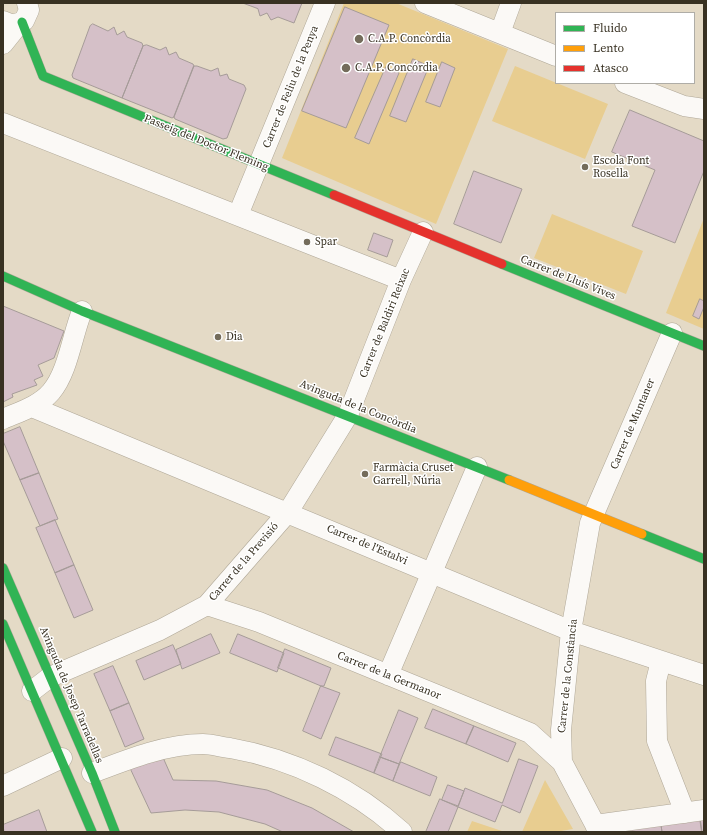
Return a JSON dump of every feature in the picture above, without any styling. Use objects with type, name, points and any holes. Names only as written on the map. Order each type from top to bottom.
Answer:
[{"type":"street","name":"Carrer de Feliu de la Penya","points":[[238,215],[325,3]]},
{"type":"street","points":[[425,3],[555,56]]},
{"type":"street","points":[[500,33],[511,3]]},
{"type":"street","name":"Passeig del Doctor Fleming","points":[[22,14],[43,76],[423,232]]},
{"type":"street","points":[[3,44],[22,14]]},
{"type":"street","points":[[628,84],[684,106],[704,109]]},
{"type":"street","points":[[3,122],[401,280]]},
{"type":"street","name":"Carrer de Baldiri Reixac","points":[[348,415],[401,280],[423,232]]},
{"type":"street","name":"Carrer de Lluís Vives","points":[[423,232],[704,346]]},
{"type":"street","name":"Avinguda de la Concòrdia","points":[[3,276],[82,311],[348,415],[704,559]]},
{"type":"street","points":[[3,419],[32,407],[51,392],[63,371],[82,311]]},
{"type":"street","name":"Carrer de Muntaner","points":[[595,514],[672,333]]},
{"type":"street","name":"Carrer de l'Estalvi","points":[[32,407],[288,512],[571,631],[704,675]]},
{"type":"street","name":"Carrer de la Previsió","points":[[32,691],[50,677],[160,630],[207,606],[288,512],[348,415]]},
{"type":"street","points":[[388,675],[477,467]]},
{"type":"street","name":"Carrer de la Constància","points":[[595,514],[590,523],[571,631],[561,730],[562,762],[597,829]]},
{"type":"street","name":"Avinguda de Josep Tarradellas","points":[[3,568],[92,773],[114,832]]},
{"type":"street","name":"Carrer de la Germanor","points":[[207,606],[259,622],[530,733],[562,762]]},
{"type":"street","points":[[3,624],[62,758],[92,832]]},
{"type":"street","points":[[661,661],[656,681],[657,741],[685,812]]},
{"type":"street","points":[[92,773],[128,760],[171,748],[203,744],[248,752],[299,768],[342,789],[386,817],[402,832]]},
{"type":"street","points":[[3,786],[62,758]]},
{"type":"street","points":[[597,829],[685,812],[704,810]]},
{"type":"shaded area","points":[[344,3],[396,3],[508,49],[436,224],[282,158]]},
{"type":"shaded area","points":[[515,66],[555,82],[555,84],[559,84],[608,104],[585,159],[492,121]]},
{"type":"shaded area","points":[[552,214],[643,251],[626,294],[534,258]]},
{"type":"shaded area","points":[[704,218],[704,329],[666,313]]},
{"type":"shaded area","points":[[545,780],[573,829],[555,832],[522,832]]},
{"type":"shaded area","points":[[472,821],[505,832],[467,832]]},
{"type":"building","points":[[243,3],[302,3],[294,23],[278,17],[271,20],[267,13],[260,16],[258,9]]},
{"type":"building","name":"C.A.P. Concórdia","points":[[345,7],[389,25],[346,128],[302,111]]},
{"type":"building","points":[[93,24],[108,31],[114,27],[117,35],[124,31],[127,37],[142,43],[143,46],[122,98],[73,78],[72,75],[90,26]]},
{"type":"building","points":[[147,45],[160,50],[166,47],[169,55],[176,52],[179,58],[193,64],[194,66],[174,117],[172,118],[122,98],[143,46]]},
{"type":"building","points":[[413,59],[429,66],[406,122],[390,116]]},
{"type":"building","points":[[442,62],[455,68],[440,107],[426,102]]},
{"type":"building","points":[[194,66],[211,71],[218,68],[220,76],[227,74],[229,79],[244,85],[246,89],[227,138],[223,139],[175,119],[174,117]]},
{"type":"building","points":[[386,67],[399,73],[369,144],[355,138]]},
{"type":"building","points":[[630,110],[704,141],[704,171],[675,243],[632,226],[655,170],[612,152]]},
{"type":"building","points":[[474,171],[522,189],[501,243],[454,224]]},
{"type":"building","points":[[374,233],[393,240],[387,257],[368,250]]},
{"type":"building","points":[[700,299],[704,301],[704,307],[699,319],[693,316]]},
{"type":"building","points":[[3,306],[64,331],[54,358],[38,365],[43,376],[34,380],[37,385],[12,394],[13,397],[3,402]]},
{"type":"building","points":[[20,427],[39,473],[20,480],[3,441],[3,434]]},
{"type":"building","points":[[39,473],[58,519],[40,526],[20,480]]},
{"type":"building","points":[[55,520],[74,565],[55,573],[36,528]]},
{"type":"building","points":[[74,565],[93,610],[74,618],[55,573]]},
{"type":"building","points":[[211,634],[220,653],[182,669],[176,650]]},
{"type":"building","points":[[238,634],[284,653],[277,672],[230,653]]},
{"type":"building","points":[[173,645],[181,664],[144,680],[136,661]]},
{"type":"building","points":[[285,649],[331,668],[324,686],[278,668]]},
{"type":"building","points":[[113,666],[129,703],[110,711],[94,674]]},
{"type":"building","points":[[321,686],[340,693],[321,739],[303,731]]},
{"type":"building","points":[[129,703],[144,739],[125,747],[110,711]]},
{"type":"building","points":[[433,709],[474,726],[466,744],[425,728]]},
{"type":"building","points":[[399,710],[418,718],[399,764],[380,757]]},
{"type":"building","points":[[474,726],[516,743],[508,762],[466,744]]},
{"type":"building","points":[[336,737],[382,754],[374,773],[329,755]]},
{"type":"building","points":[[161,753],[173,780],[216,781],[267,790],[312,808],[354,832],[283,832],[265,824],[219,812],[185,810],[151,813],[129,766]]},
{"type":"building","points":[[380,757],[399,764],[393,781],[374,773]]},
{"type":"building","points":[[519,759],[538,766],[520,813],[502,805],[495,822],[458,807],[465,788],[502,803]]},
{"type":"building","points":[[401,762],[437,777],[430,796],[393,781]]},
{"type":"building","points":[[448,785],[464,791],[458,806],[442,800]]},
{"type":"building","points":[[440,799],[458,807],[448,832],[426,832]]},
{"type":"building","points":[[39,810],[47,832],[4,832],[3,825]]},
{"type":"building","points":[[700,818],[704,818],[704,832],[702,832]]},
{"type":"building","points":[[700,818],[702,832],[662,832],[661,825]]},
{"type":"building","points":[[661,825],[662,832],[622,832],[622,831]]},
{"type":"traffic: fast","points":[[22,22],[43,76],[334,195]]},
{"type":"traffic: fast","points":[[502,264],[704,346]]},
{"type":"traffic: fast","points":[[3,276],[82,311],[509,480]]},
{"type":"traffic: fast","points":[[642,534],[704,559]]},
{"type":"traffic: fast","points":[[3,568],[92,773],[115,832]]},
{"type":"traffic: fast","points":[[3,624],[92,832]]},
{"type":"traffic: slow","points":[[509,480],[642,534]]},
{"type":"traffic: jam","points":[[334,195],[502,264]]},
{"type":"place","name":"C.A.P. Concòrdia","points":[[359,39]]},
{"type":"place","name":"C.A.P. Concórdia","points":[[346,68]]},
{"type":"place","name":"Escola Font Rosella","points":[[585,167]]},
{"type":"place","name":"Spar","points":[[307,242]]},
{"type":"place","name":"Dia","points":[[218,337]]},
{"type":"place","name":"Farmàcia Cruset Garrell, Núria","points":[[365,474]]}]
